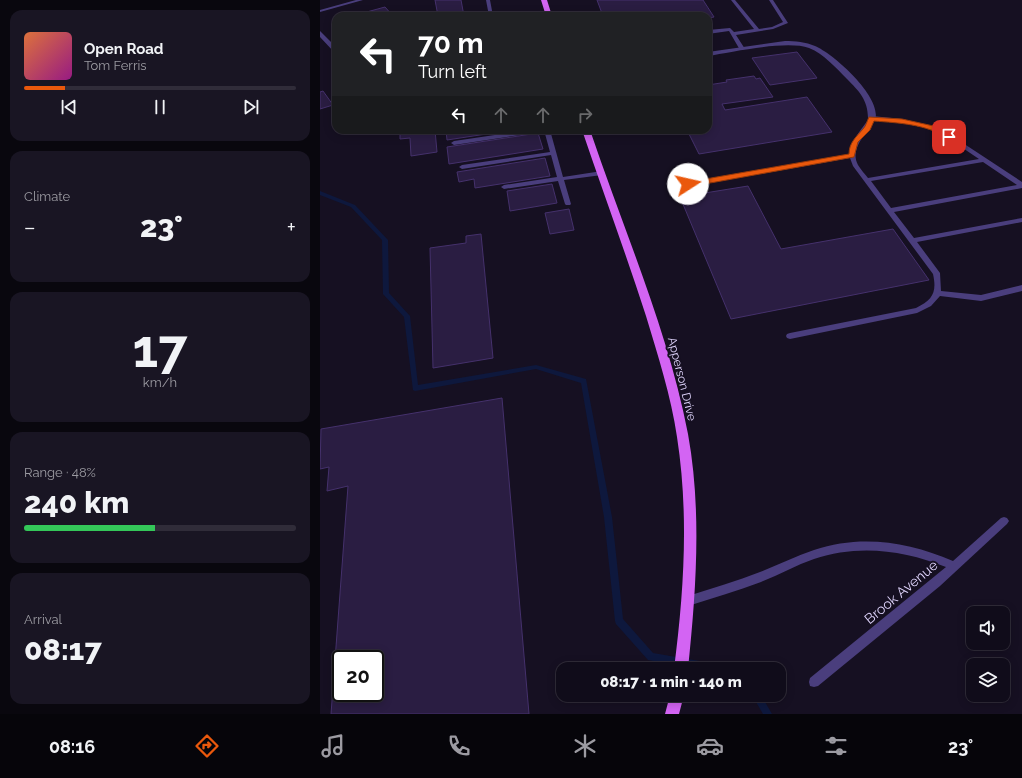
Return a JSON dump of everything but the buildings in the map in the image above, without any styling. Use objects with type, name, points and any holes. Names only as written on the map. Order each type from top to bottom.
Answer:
[{"type":"main road","points":[[544,0],[548,12]]},
{"type":"main road","name":"Apperson Drive","points":[[587,134],[650,316],[676,404],[686,474],[690,536],[688,601],[682,662]]},
{"type":"main road","points":[[672,714],[675,702]]},
{"type":"street","points":[[321,35],[332,45]]},
{"type":"street","points":[[712,53],[795,43],[818,50],[864,92],[869,99],[872,109],[872,118]]},
{"type":"lane","points":[[320,11],[361,0]]},
{"type":"lane","points":[[488,0],[490,12]]},
{"type":"lane","points":[[733,0],[757,30]]},
{"type":"lane","points":[[733,34],[773,28],[786,23],[771,0]]},
{"type":"lane","points":[[712,31],[730,29],[742,49]]},
{"type":"lane","points":[[790,336],[924,308],[933,301],[938,293],[939,284],[936,273],[855,165],[852,156],[852,149],[855,142],[868,128],[872,118],[902,121],[938,129],[1022,186]]},
{"type":"lane","points":[[454,143],[514,134]]},
{"type":"lane","points":[[548,134],[568,204]]},
{"type":"lane","points":[[462,167],[553,153]]},
{"type":"lane","points":[[673,187],[852,156]]},
{"type":"lane","points":[[867,180],[985,160]]},
{"type":"lane","points":[[504,187],[602,173]]},
{"type":"lane","points":[[889,211],[1022,186]]},
{"type":"lane","points":[[911,241],[1022,220]]},
{"type":"lane","points":[[938,293],[981,298],[1022,288]]},
{"type":"lane","name":"Brook Avenue","points":[[814,682],[936,583],[1004,521]]},
{"type":"lane","points":[[688,601],[760,577],[821,552],[850,546],[881,545],[912,551],[955,566]]},
{"type":"waterway","points":[[320,193],[353,206],[385,240],[386,294],[407,316],[415,388],[536,367],[584,381],[608,517],[619,621],[651,657],[681,662]]},
{"type":"waterway","points":[[760,702],[768,714]]},
{"type":"route","points":[[688,184],[852,156],[852,149],[855,142],[868,128],[872,118],[902,121],[938,129],[949,137]]}]
